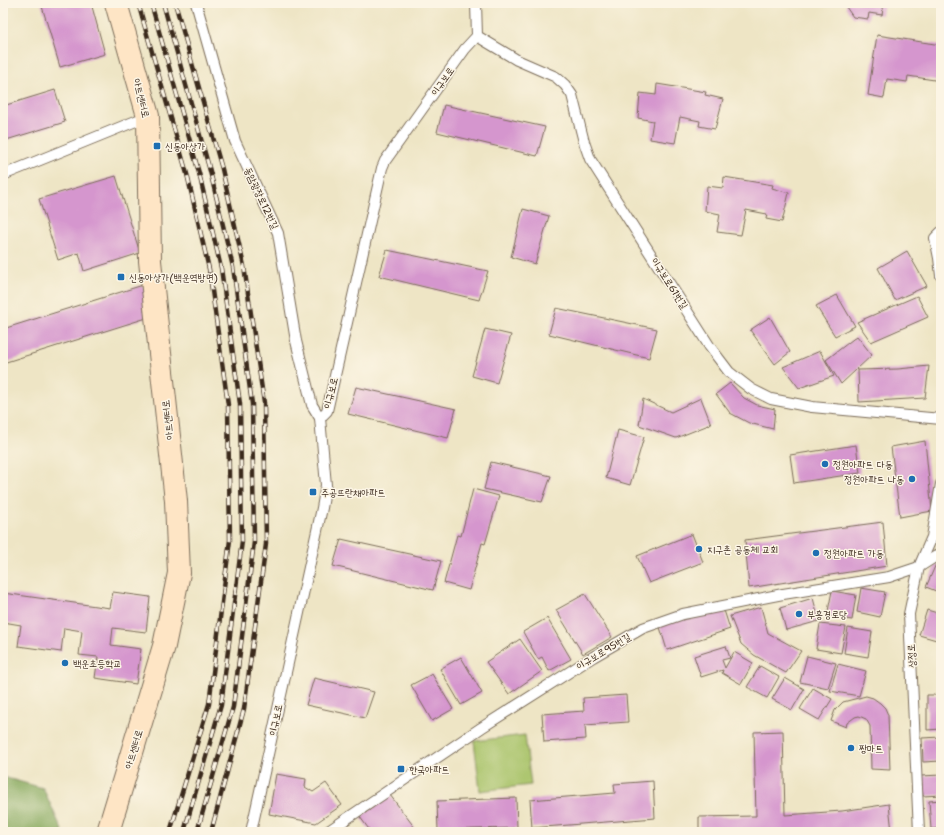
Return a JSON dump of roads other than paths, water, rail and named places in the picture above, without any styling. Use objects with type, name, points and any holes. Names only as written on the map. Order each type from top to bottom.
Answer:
[{"type":"street","name":"아트센터로","points":[[108,832],[164,646],[179,573],[176,500],[150,261],[148,116],[116,3]]},
{"type":"lane","name":"동암광장로12번길","points":[[196,3],[235,141],[278,233],[296,341],[312,405],[320,418]]},
{"type":"lane","points":[[476,3],[477,36]]},
{"type":"lane","name":"이규보로","points":[[251,832],[326,485],[320,418],[327,411],[382,168],[385,161],[465,49],[477,36]]},
{"type":"lane","name":"이규보로61번길","points":[[477,36],[517,60],[556,77],[565,85],[572,95],[590,159],[710,347],[728,372],[751,389],[772,399],[812,407],[941,418]]},
{"type":"lane","points":[[3,175],[148,116]]},
{"type":"lane","points":[[941,232],[935,238],[940,258],[941,276]]},
{"type":"lane","name":"상정로","points":[[919,832],[909,614],[919,567],[932,537],[941,484]]},
{"type":"lane","name":"이규보로95번길","points":[[327,832],[481,728],[593,657],[643,628],[683,614],[783,594],[889,577],[919,567],[941,553]]},
{"type":"railway","points":[[138,3],[187,174],[209,269],[228,405],[230,540],[209,704],[170,832]]},
{"type":"railway","points":[[151,3],[199,173],[221,268],[240,404],[242,541],[221,705],[184,832]]},
{"type":"railway","points":[[163,3],[210,171],[233,267],[252,404],[254,542],[233,707],[197,832]]},
{"type":"railway","points":[[175,3],[222,169],[244,266],[264,403],[266,544],[244,709],[211,832]]},
{"type":"place","name":"신동아상가","points":[[157,146]]},
{"type":"place","name":"신동아상가(백운역방면)","points":[[121,277]]},
{"type":"place","name":"정원아파트 다동","points":[[825,464]]},
{"type":"place","name":"정원아파트 나동","points":[[912,479]]},
{"type":"place","name":"주공뜨란채아파트","points":[[313,492]]},
{"type":"place","name":"지구촌 공동체 교회","points":[[699,549]]},
{"type":"place","name":"정원아파트 가동","points":[[816,553]]},
{"type":"place","name":"부흥경로당","points":[[799,614]]},
{"type":"place","name":"백운초등학교","points":[[65,663]]},
{"type":"place","name":"짱마트","points":[[851,748]]},
{"type":"place","name":"한국아파트","points":[[401,769]]}]
